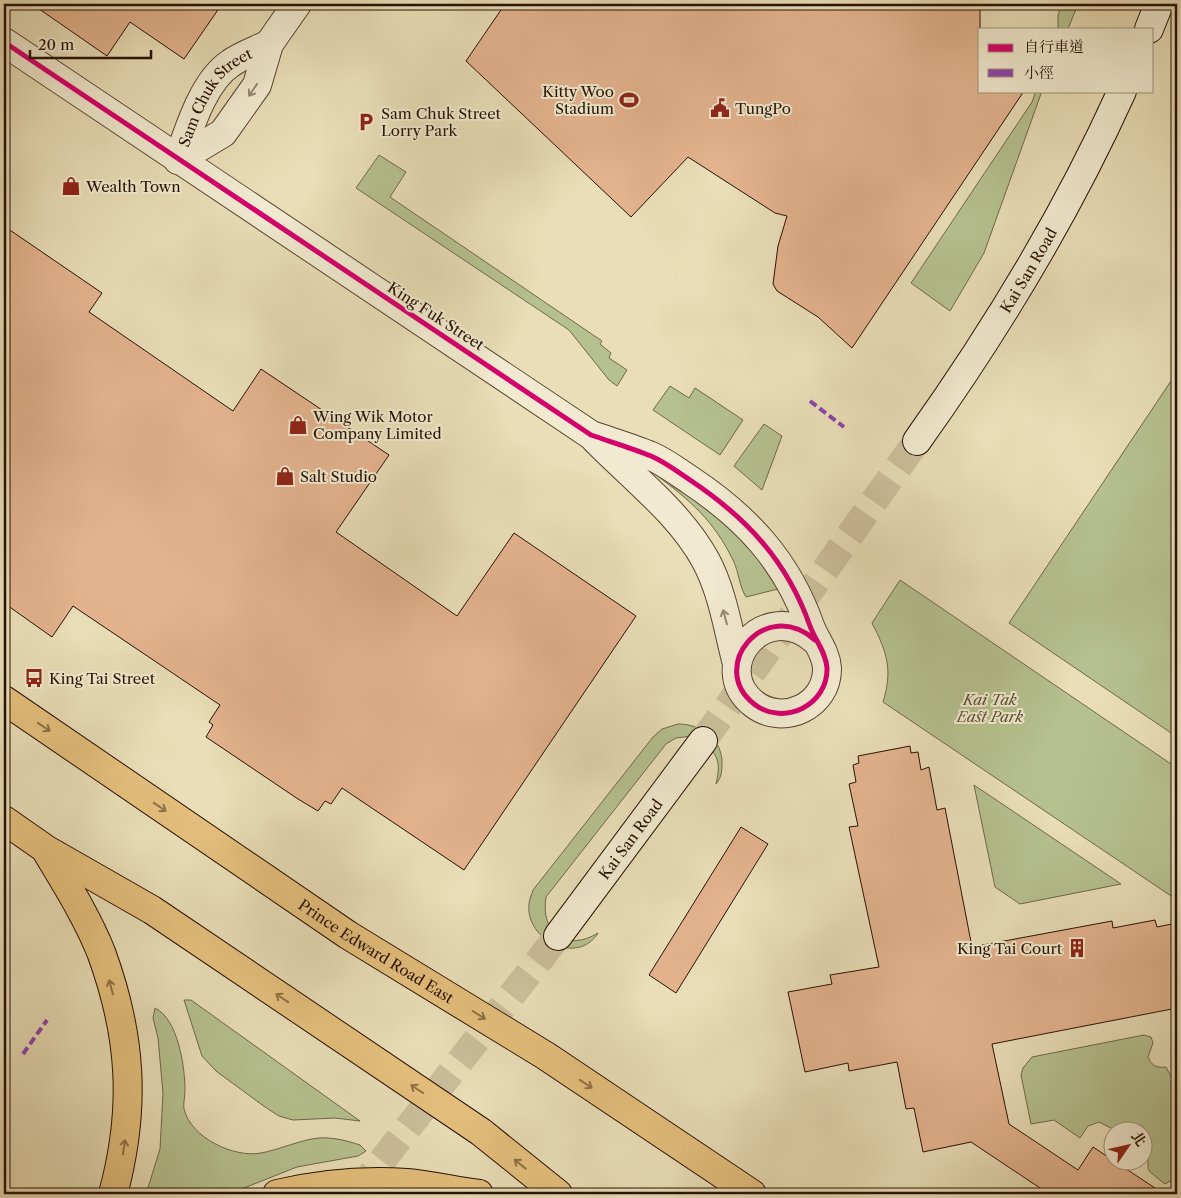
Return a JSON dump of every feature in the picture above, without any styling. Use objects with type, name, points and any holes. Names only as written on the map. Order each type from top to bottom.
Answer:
[{"type":"main road","name":"Prince Edward Road East","points":[[4,700],[348,935],[546,1056],[752,1194]]},
{"type":"main road","points":[[4,820],[47,850],[152,910],[481,1132],[558,1194]]},
{"type":"main road","points":[[47,850],[86,919],[101,952],[125,1047],[129,1081],[128,1115],[122,1160],[113,1194]]},
{"type":"main road","points":[[277,1194],[333,1183],[361,1182],[407,1183],[479,1194]]},
{"type":"street","name":"Sam Chuk Street","points":[[178,160],[223,133],[257,85],[269,44],[296,4]]},
{"type":"street","points":[[1149,28],[1159,4]]},
{"type":"street","name":"King Fuk Street","points":[[4,42],[591,435],[670,512],[690,536],[706,562],[717,586],[737,664],[737,676],[741,687],[755,705],[777,714],[792,713],[807,707],[818,697],[825,683],[827,668],[824,652],[815,640],[801,599],[779,562],[752,529],[721,500],[652,457],[591,435]]},
{"type":"street","name":"Sam Chuk Street","points":[[178,160],[196,113],[212,84],[230,63],[269,44]]},
{"type":"street","name":"Kai San Road","points":[[917,441],[1002,316],[1041,251],[1077,185],[1122,92]]},
{"type":"street","points":[[737,664],[741,652],[748,641],[756,633],[768,627],[781,624],[793,626],[805,631],[815,640]]},
{"type":"street","name":"Kai San Road","points":[[558,936],[703,741]]},
{"type":"green space","points":[[1062,4],[1078,4],[1068,28],[1058,28],[1058,15]]},
{"type":"green space","points":[[1036,92],[1042,92],[984,253],[950,311],[911,283],[1032,102]]},
{"type":"green space","points":[[379,155],[406,172],[390,197],[602,341],[600,344],[611,353],[609,358],[627,370],[617,386],[609,380],[569,330],[356,188]]},
{"type":"green space","points":[[1177,372],[1177,737],[1009,623]]},
{"type":"green space","points":[[670,386],[689,398],[695,388],[743,420],[720,455],[653,410]]},
{"type":"green space","points":[[764,424],[782,436],[762,490],[734,466]]},
{"type":"green space","points":[[657,471],[715,510],[784,585],[778,589],[746,597],[733,560],[718,534],[700,512],[680,493],[656,475]]},
{"type":"green space","name":"Kai Tak East Park","points":[[900,580],[1177,768],[1177,900],[883,702],[888,680],[887,661],[872,623]]},
{"type":"green space","points":[[678,724],[701,730],[713,739],[721,753],[722,770],[719,779],[716,784],[718,766],[715,755],[692,736],[676,738],[666,744],[546,897],[545,910],[547,921],[558,936],[566,940],[576,941],[598,933],[589,943],[578,947],[566,948],[554,944],[544,938],[535,928],[530,917],[529,902],[533,890],[653,737],[662,729]]},
{"type":"green space","points":[[974,785],[1121,884],[1020,904],[995,887]]},
{"type":"green space","points":[[184,1000],[191,1000],[360,1121],[335,1118],[293,1120],[279,1116],[265,1107],[216,1071],[202,1056]]},
{"type":"green space","points":[[155,1008],[163,1014],[175,1033],[184,1069],[184,1109],[195,1129],[204,1137],[227,1149],[250,1154],[275,1150],[306,1140],[324,1138],[360,1145],[366,1151],[358,1156],[297,1167],[229,1194],[146,1194],[160,1149],[163,1093],[158,1038],[153,1018]]},
{"type":"green space","points":[[1144,1035],[1151,1037],[1153,1043],[1148,1057],[1155,1066],[1166,1067],[1177,1088],[1177,1177],[1165,1184],[1149,1170],[1154,1170],[1154,1120],[1104,1120],[1104,1124],[1099,1122],[1088,1126],[1080,1138],[1054,1120],[1031,1124],[1021,1075],[1023,1068],[1032,1057]]},
{"type":"building","points":[[32,4],[222,4],[184,59],[130,22],[107,56]]},
{"type":"building","points":[[505,4],[980,4],[978,92],[1023,92],[852,348],[818,317],[777,291],[773,284],[778,246],[787,216],[775,213],[688,157],[631,217],[466,61]]},
{"type":"building","points":[[4,226],[102,293],[89,312],[233,411],[261,369],[389,455],[336,532],[457,616],[514,533],[636,616],[464,870],[342,788],[331,804],[325,801],[318,811],[206,737],[213,725],[209,722],[220,705],[73,606],[52,637],[4,603]]},
{"type":"building","name":"King Tai Court","points":[[910,746],[911,753],[918,752],[921,770],[929,767],[937,810],[945,808],[972,947],[1112,921],[1113,928],[1155,920],[1157,927],[1177,923],[1177,1008],[992,1044],[1009,1124],[1078,1170],[1093,1147],[1104,1154],[1104,1170],[1128,1170],[1164,1194],[1049,1194],[971,1142],[923,1152],[914,1108],[906,1109],[897,1062],[849,1071],[848,1063],[805,1072],[788,992],[832,984],[830,975],[879,967],[849,827],[858,826],[849,784],[856,782],[853,765],[859,763],[858,756]]},
{"type":"building","points":[[741,827],[768,844],[676,993],[649,975]]},
{"type":"tunnel","points":[[703,741],[917,441]]},
{"type":"tunnel","points":[[356,1194],[558,936]]},
{"type":"marked path","points":[[810,401],[844,427]]},
{"type":"marked path","points":[[23,1054],[47,1020]]},
{"type":"cycle path","points":[[4,42],[591,435],[636,450],[661,461],[730,510],[763,543],[790,581],[822,651],[827,668],[825,681],[820,692],[812,702],[802,709],[778,713],[766,711],[754,704],[741,689],[737,672],[739,656],[748,642],[761,631],[778,626],[796,629],[815,640]]},
{"type":"place","name":"Kitty Woo Stadium","points":[[629,100]]},
{"type":"place","name":"TungPo","points":[[720,108]]},
{"type":"place","name":"Sam Chuk Street Lorry Park","points":[[366,122]]},
{"type":"place","name":"Wealth Town","points":[[71,186]]},
{"type":"place","name":"Wing Wik Motor Company Limited","points":[[298,425]]},
{"type":"place","name":"Salt Studio","points":[[285,476]]},
{"type":"place","name":"King Tai Street","points":[[34,678]]},
{"type":"place","name":"King Tai Court","points":[[1077,948]]}]
